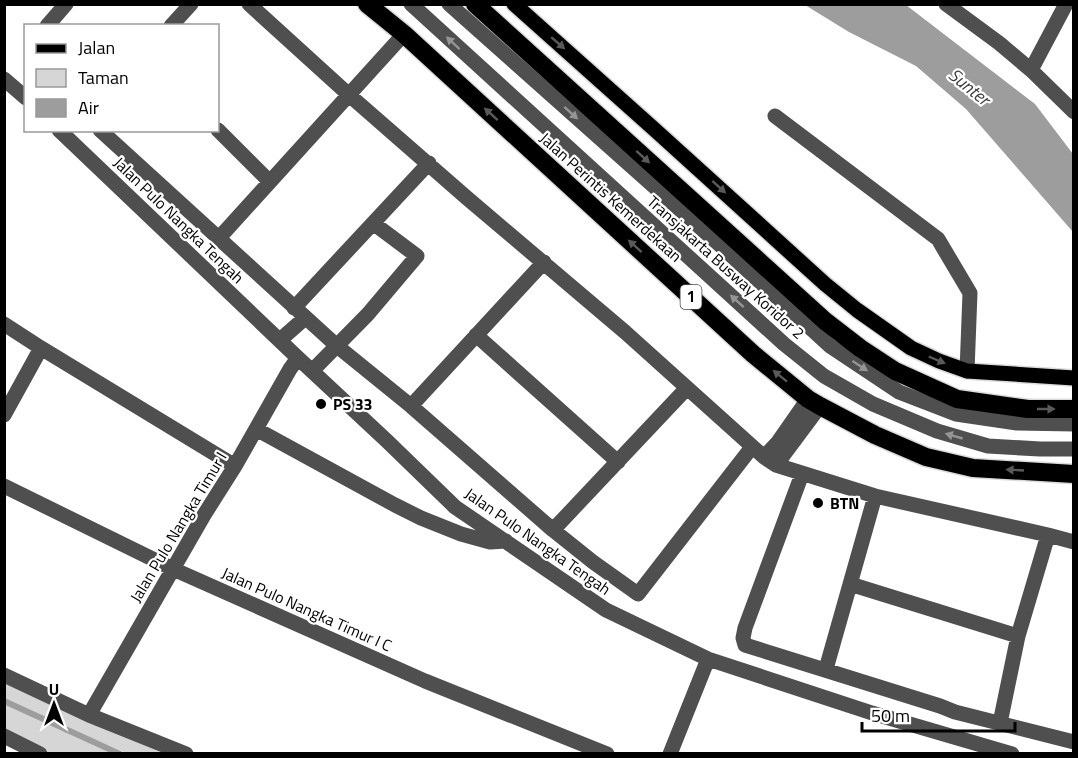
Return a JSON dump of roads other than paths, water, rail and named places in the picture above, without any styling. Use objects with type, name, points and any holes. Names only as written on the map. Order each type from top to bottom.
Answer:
[{"type":"highway","name":"Jalan Perintis Kemerdekaan","points":[[367,4],[404,34],[753,354],[814,403],[875,435],[926,458],[973,468],[1074,474]]},
{"type":"highway","points":[[476,4],[825,321],[860,348],[895,371],[957,399],[1028,409],[1074,409]]},
{"type":"main road","points":[[514,4],[825,284],[911,348],[939,362],[967,371],[1074,378]]},
{"type":"street","points":[[49,24],[66,4]]},
{"type":"street","points":[[173,24],[191,4]]},
{"type":"street","points":[[249,4],[348,94],[625,332],[686,389],[764,456],[802,474],[875,496],[1074,542]]},
{"type":"street","name":"Transjakarta Busway Koridor 2","points":[[411,4],[775,336],[824,376],[873,404],[937,431],[988,446],[1074,449]]},
{"type":"street","name":"Transjakarta Busway Koridor 2","points":[[449,4],[830,346],[899,392],[956,414],[1017,423],[1074,424]]},
{"type":"street","points":[[945,4],[999,43],[1074,112]]},
{"type":"street","points":[[1031,70],[1066,4]]},
{"type":"street","points":[[219,238],[404,34]]},
{"type":"street","points":[[4,79],[24,96]]},
{"type":"street","points":[[776,116],[938,239],[970,293],[967,371]]},
{"type":"street","points":[[219,131],[270,182]]},
{"type":"street","name":"Jalan Pulo Nangka Tengah","points":[[61,132],[455,507],[606,610],[708,659],[872,713],[961,746],[1012,753]]},
{"type":"street","points":[[102,132],[337,346],[411,406],[553,530],[638,594],[814,403]]},
{"type":"street","points":[[279,340],[372,223],[429,163]]},
{"type":"street","points":[[312,371],[368,314],[417,256],[372,223]]},
{"type":"street","points":[[411,406],[544,262]]},
{"type":"street","points":[[4,324],[235,466]]},
{"type":"street","points":[[476,335],[618,462]]},
{"type":"street","points":[[4,415],[41,348]]},
{"type":"street","name":"Jalan Pulo Nangka Timur I","points":[[89,715],[204,515],[298,358]]},
{"type":"street","points":[[553,530],[686,389]]},
{"type":"street","points":[[256,429],[421,518],[461,534],[490,542],[506,541]]},
{"type":"street","points":[[802,474],[745,628],[742,638],[745,645],[955,712],[1074,742]]},
{"type":"street","name":"Jalan Pulo Nangka Timur I C","points":[[4,486],[173,569],[426,681],[607,753]]},
{"type":"street","points":[[826,669],[875,496]]},
{"type":"street","points":[[1000,723],[1018,636],[1048,535]]},
{"type":"street","points":[[850,584],[1018,636]]},
{"type":"street","points":[[670,753],[708,659]]},
{"type":"street","points":[[4,675],[89,715],[186,753]]},
{"type":"street","points":[[4,736],[40,753]]},
{"type":"water","name":"Sunter","points":[[805,5],[906,5],[1035,104],[1073,154],[1073,232],[966,109],[916,66],[849,32]]},
{"type":"waterway","points":[[4,701],[120,754]]},
{"type":"place","name":"PS 33","points":[[321,404]]},
{"type":"place","name":"BTN","points":[[818,503]]}]
